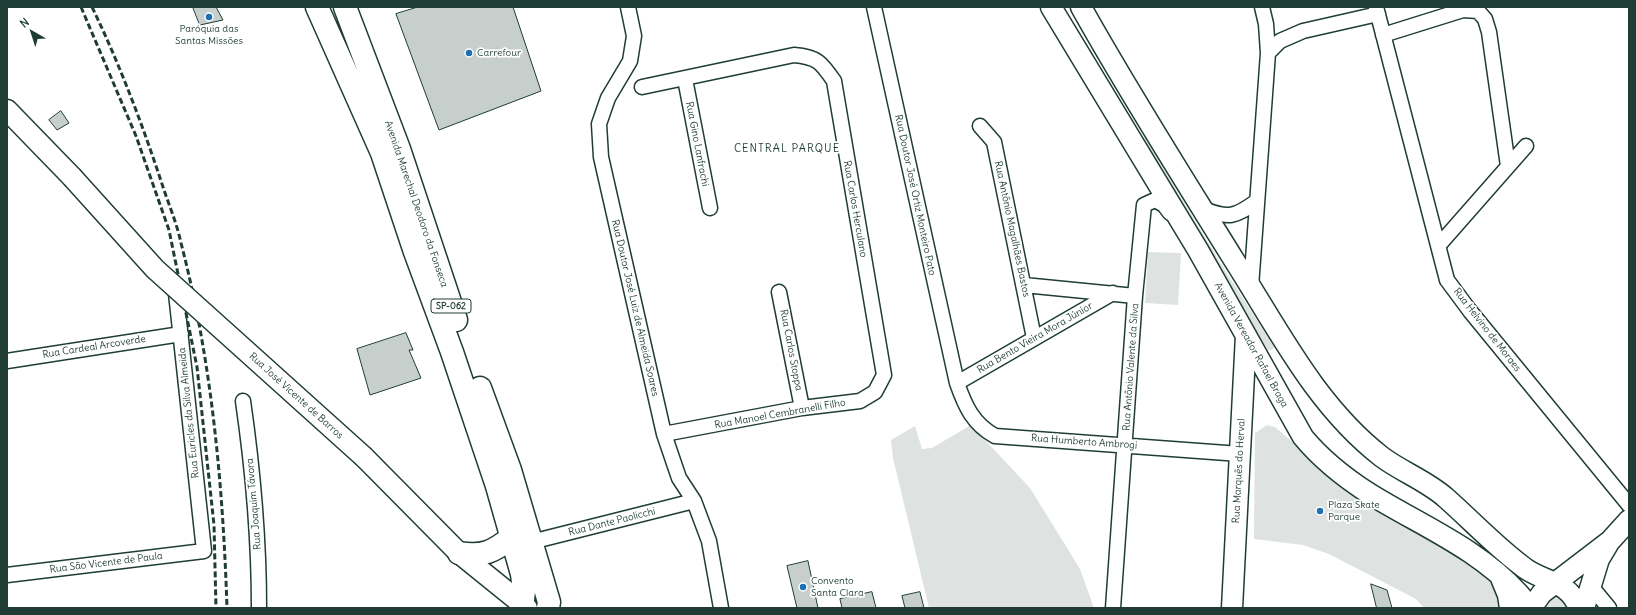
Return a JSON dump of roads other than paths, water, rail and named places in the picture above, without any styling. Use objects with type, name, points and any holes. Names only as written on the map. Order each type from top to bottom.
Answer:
[{"type":"main road","name":"Avenida Marechal Deodoro da Fonseca","points":[[345,7],[399,149],[463,343],[510,470],[521,540],[524,607]]},
{"type":"main road","name":"Avenida Vereador Rafael Braga","points":[[1051,7],[1198,250],[1303,437],[1320,457],[1370,494],[1470,553],[1501,576],[1530,608]]},
{"type":"main road","points":[[1054,7],[1066,18],[1074,22],[1080,20],[1083,10]]},
{"type":"main road","points":[[1083,10],[1202,209],[1285,343],[1334,413],[1382,457],[1444,496],[1527,570],[1555,582],[1576,600],[1579,608]]},
{"type":"main road","name":"Avenida Marechal Deodoro da Fonseca","points":[[321,15],[382,153],[415,252],[452,352],[497,486],[549,602],[548,608]]},
{"type":"main road","points":[[321,15],[336,33],[343,33],[353,28]]},
{"type":"main road","points":[[1080,53],[1086,42],[1092,42],[1115,65]]},
{"type":"main road","name":"Rua José Vicente de Barros","points":[[10,116],[72,177],[155,269],[364,457],[459,553],[524,607]]},
{"type":"main road","name":"Rua Marquês do Herval","points":[[1232,608],[1246,334]]},
{"type":"main road","points":[[1259,357],[1275,357],[1281,351],[1285,343]]},
{"type":"main road","points":[[1584,608],[1599,559],[1610,541],[1629,520]]},
{"type":"main road","points":[[459,553],[473,555],[484,554],[521,540]]},
{"type":"main road","points":[[1530,608],[1542,593],[1555,582],[1610,541]]},
{"type":"main road","points":[[1501,576],[1508,595],[1510,608]]},
{"type":"street","name":"Rua Doutor José Luiz de Almeida Soares","points":[[628,7],[634,36],[630,61],[608,98],[599,124],[601,157],[664,434],[679,478],[694,501],[709,541],[721,608]]},
{"type":"street","name":"Rua Doutor José Ortiz Monteiro Pato","points":[[874,7],[957,383]]},
{"type":"street","points":[[1251,287],[1268,53],[1266,24],[1262,7]]},
{"type":"street","points":[[1383,35],[1463,10],[1478,11],[1485,19],[1489,32],[1508,166]]},
{"type":"street","points":[[1268,53],[1280,41],[1303,31],[1377,11]]},
{"type":"street","name":"Rua Helvino de Moraes","points":[[1377,11],[1448,280],[1470,311],[1629,506]]},
{"type":"street","name":"Rua Carlos Herculano","points":[[642,87],[685,80],[794,55],[810,56],[824,66],[834,81],[884,375]]},
{"type":"street","name":"Rua Gino Lanfrachi","points":[[685,80],[710,208]]},
{"type":"street","name":"Rua Antônio Magalhães Bastos","points":[[980,126],[994,142],[1034,338]]},
{"type":"street","points":[[1439,245],[1526,146]]},
{"type":"street","name":"Rua Antônio Valente da Silva","points":[[1113,608],[1144,205],[1155,200],[1164,205],[1198,250]]},
{"type":"street","points":[[1202,209],[1221,216],[1232,215],[1244,211],[1257,201]]},
{"type":"street","name":"Rua Euricles da Silva Almeida","points":[[174,276],[204,551]]},
{"type":"street","points":[[1024,285],[1136,296]]},
{"type":"street","name":"Rua Carlos Stoppa","points":[[779,292],[802,408]]},
{"type":"street","name":"Rua Bento Vieira Mora Júnior","points":[[957,383],[1113,293]]},
{"type":"street","name":"Rua Cardeal Arcoverde","points":[[7,361],[181,334]]},
{"type":"street","name":"Rua Manoel Cembranelli Filho","points":[[664,434],[802,408],[860,401],[875,392],[884,375]]},
{"type":"street","name":"Rua Humberto Ambrogi","points":[[957,383],[970,414],[979,425],[995,436],[1240,454]]},
{"type":"street","name":"Rua Joaquim Távora","points":[[243,401],[253,474],[260,608]]},
{"type":"street","name":"Rua Dante Paolicchi","points":[[521,540],[694,501]]},
{"type":"street","name":"Rua São Vicente de Paula","points":[[7,575],[204,551]]},
{"type":"street","points":[[1590,585],[1609,608]]},
{"type":"railway","points":[[81,7],[136,136],[169,230],[197,367],[214,525],[216,608]]},
{"type":"railway","points":[[92,7],[121,73],[147,141],[177,229],[192,288],[201,333],[214,424],[219,470],[227,608]]},
{"type":"place","name":"Paróquia das Santas Missões","points":[[209,17]]},
{"type":"place","name":"Carrefour","points":[[469,53]]},
{"type":"place","name":"Plaza Skate Parque","points":[[1320,511]]},
{"type":"place","name":"Convento Santa Clara","points":[[803,587]]},
{"type":"district","name":"CENTRAL PARQUE","points":[[787,149]]}]
